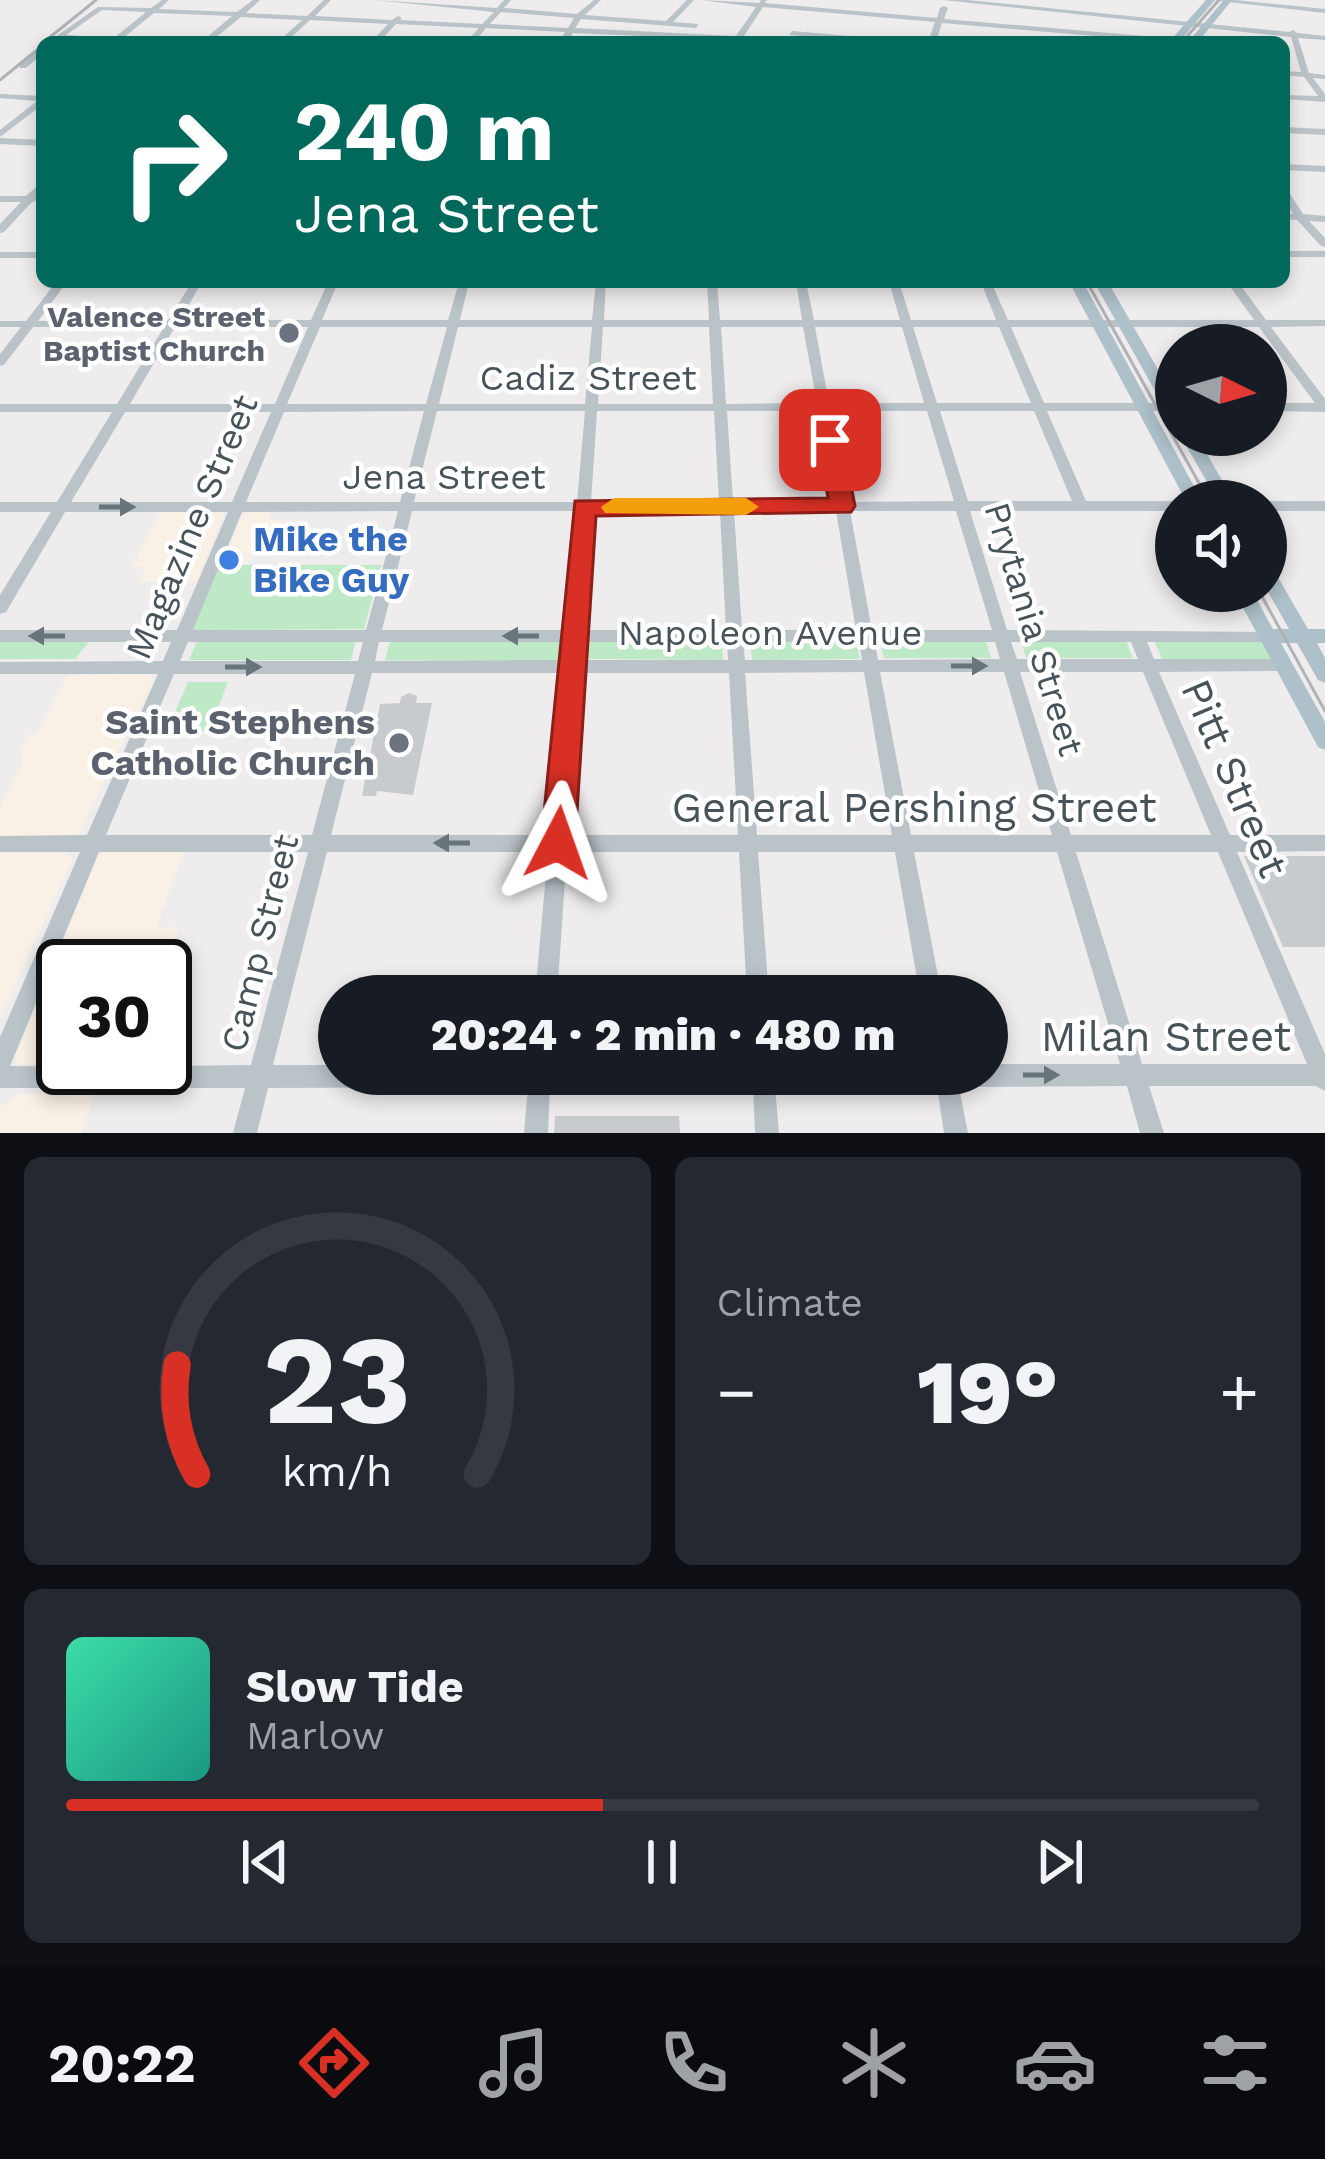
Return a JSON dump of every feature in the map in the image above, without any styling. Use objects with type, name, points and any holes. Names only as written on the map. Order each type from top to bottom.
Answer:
[{"type":"main road","points":[[1180,36],[1212,0]]},
{"type":"main road","points":[[1197,36],[1228,1]]},
{"type":"main road","points":[[1079,288],[1183,480]]},
{"type":"main road","points":[[1104,288],[1155,376]]},
{"type":"main road","points":[[1287,608],[1323,668]]},
{"type":"main road","points":[[1255,612],[1325,741]]},
{"type":"main road","name":"Napoleon Avenue","points":[[1268,636],[1325,636]]},
{"type":"main road","name":"Napoleon Avenue","points":[[1284,665],[1323,668]]},
{"type":"street","points":[[121,36],[166,0]]},
{"type":"street","points":[[213,36],[257,0]]},
{"type":"street","points":[[289,36],[328,0]]},
{"type":"street","points":[[377,0],[667,23],[738,36]]},
{"type":"street","points":[[474,36],[508,0]]},
{"type":"street","points":[[566,36],[598,0]]},
{"type":"street","points":[[667,23],[691,0]]},
{"type":"street","points":[[704,0],[823,4],[1128,36]]},
{"type":"street","points":[[868,36],[886,0]]},
{"type":"street","points":[[934,36],[947,0],[1066,7],[1325,37]]},
{"type":"street","points":[[969,0],[1018,4]]},
{"type":"street","points":[[1212,0],[1325,11]]},
{"type":"street","points":[[381,36],[415,2]]},
{"type":"street","points":[[738,36],[762,2]]},
{"type":"street","points":[[802,36],[823,4]]},
{"type":"street","points":[[1014,24],[1018,4]]},
{"type":"street","points":[[60,36],[97,9],[738,36]]},
{"type":"street","points":[[1294,33],[1306,75],[1325,99]]},
{"type":"street","points":[[1290,74],[1325,77]]},
{"type":"street","points":[[0,96],[36,99]]},
{"type":"street","points":[[1290,97],[1325,99]]},
{"type":"street","points":[[0,138],[36,105]]},
{"type":"street","points":[[1290,130],[1325,132]]},
{"type":"street","points":[[0,138],[36,142]]},
{"type":"street","points":[[1290,166],[1325,169]]},
{"type":"street","points":[[0,199],[36,199]]},
{"type":"street","points":[[0,230],[36,199]]},
{"type":"street","points":[[1290,201],[1325,244]]},
{"type":"street","points":[[1290,216],[1325,219]]},
{"type":"street","points":[[1290,254],[1325,254]]},
{"type":"street","points":[[0,256],[36,255]]},
{"type":"street","points":[[0,362],[57,288]]},
{"type":"street","points":[[0,608],[193,288]]},
{"type":"street","name":"Magazine Street","points":[[0,1063],[330,288]]},
{"type":"street","name":"Camp Street","points":[[245,1133],[462,288]]},
{"type":"street","points":[[548,975],[601,288]]},
{"type":"street","points":[[712,288],[757,975]]},
{"type":"street","points":[[802,288],[928,975]]},
{"type":"street","name":"Prytania Street","points":[[896,288],[1152,1133]]},
{"type":"street","points":[[989,288],[1081,506]]},
{"type":"street","points":[[1237,288],[1325,407]]},
{"type":"street","points":[[0,324],[1325,323]]},
{"type":"street","points":[[1287,407],[1325,407]]},
{"type":"street","name":"Cadiz Street","points":[[0,408],[1155,408]]},
{"type":"street","name":"Jena Street","points":[[0,507],[1155,506]]},
{"type":"street","points":[[1287,506],[1325,506]]},
{"type":"street","name":"Napoleon Avenue","points":[[0,636],[1268,636]]},
{"type":"street","points":[[84,667],[99,636]]},
{"type":"street","name":"Pitt Street","points":[[1136,636],[1324,1076]]},
{"type":"street","name":"Napoleon Avenue","points":[[0,668],[1284,665]]},
{"type":"street","name":"General Pershing Street","points":[[0,844],[1325,843]]},
{"type":"street","name":"Milan Street","points":[[1008,1075],[1324,1076]]},
{"type":"street","name":"Milan Street","points":[[0,1077],[318,1076]]},
{"type":"street","points":[[536,1133],[539,1095]]},
{"type":"street","points":[[764,1095],[767,1133]]},
{"type":"street","points":[[949,1095],[956,1133]]},
{"type":"shaded area","points":[[272,510],[269,520],[281,520],[282,526],[263,529],[249,563],[223,563],[243,513]]},
{"type":"shaded area","points":[[161,511],[225,512],[196,582],[139,582],[146,567],[131,567]]},
{"type":"shaded area","points":[[149,673],[154,679],[77,838],[0,840],[0,806],[22,764],[20,752],[29,735],[37,734],[67,676]]},
{"type":"shaded area","points":[[185,848],[157,927],[178,928],[174,939],[64,939],[98,855]]},
{"type":"shaded area","points":[[0,853],[67,853],[73,858],[0,1018]]},
{"type":"shaded area","points":[[36,1006],[36,1063],[17,1063]]},
{"type":"shaded area","points":[[17,1094],[95,1095],[81,1133],[0,1133],[0,1107]]},
{"type":"green space","points":[[220,565],[381,565],[364,629],[193,630]]},
{"type":"green space","points":[[856,640],[860,659],[752,660],[750,641]]},
{"type":"green space","points":[[1021,640],[1126,640],[1133,658],[1026,658]]},
{"type":"green space","points":[[1154,640],[1260,640],[1271,659],[1162,659]]},
{"type":"green space","points":[[0,641],[88,643],[75,659],[0,659]]},
{"type":"green space","points":[[197,641],[356,641],[351,660],[189,660]]},
{"type":"green space","points":[[390,641],[561,641],[558,661],[385,660]]},
{"type":"green space","points":[[588,641],[722,641],[723,660],[587,659]]},
{"type":"green space","points":[[880,641],[986,641],[991,658],[884,658]]},
{"type":"green space","points":[[188,682],[228,682],[209,731],[167,731]]},
{"type":"building","name":"Saint Stephens Catholic Church","points":[[409,693],[417,696],[416,703],[432,703],[413,795],[377,791],[376,796],[362,796],[380,704],[400,703]]},
{"type":"building","points":[[1244,856],[1325,856],[1325,947],[1283,947]]},
{"type":"building","points":[[555,1116],[679,1116],[680,1133],[554,1133]]},
{"type":"tram line","points":[[1187,36],[1219,0]]},
{"type":"tram line","points":[[1090,288],[1197,480]]},
{"type":"tram line","points":[[1271,612],[1325,711]]},
{"type":"railway","points":[[51,36],[96,0]]},
{"type":"railway","points":[[0,80],[36,51]]},
{"type":"slow traffic","points":[[614,507],[746,507]]},
{"type":"place","name":"Valence Street Baptist Church","points":[[289,333]]},
{"type":"place","name":"Mike the Bike Guy","points":[[229,560]]},
{"type":"place","name":"Saint Stephens Catholic Church","points":[[399,743]]},
{"type":"route","points":[[558,843],[584,507],[842,506],[830,440]]}]
